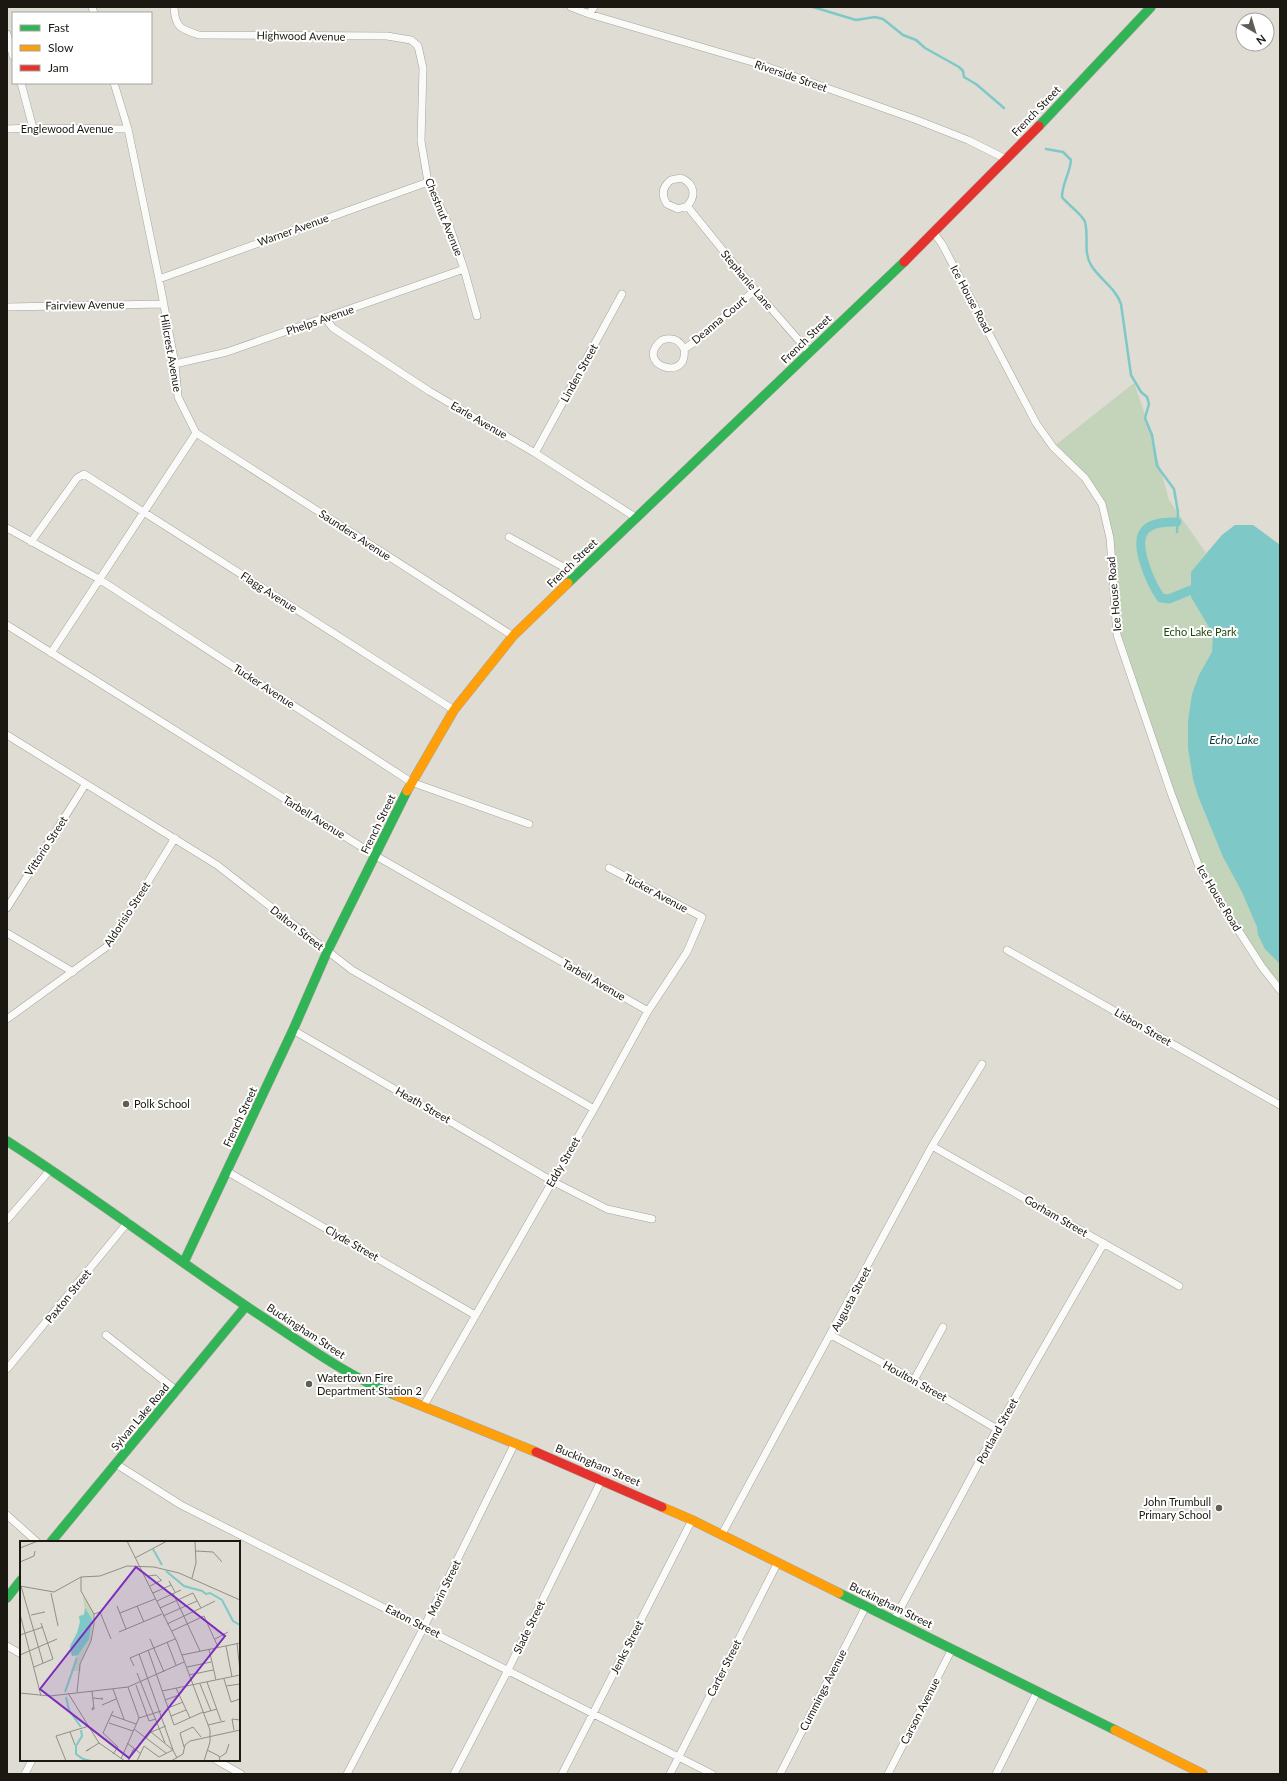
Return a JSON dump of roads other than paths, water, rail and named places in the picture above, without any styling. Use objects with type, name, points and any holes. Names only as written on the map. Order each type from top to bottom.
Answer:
[{"type":"main road","name":"French Street","points":[[184,1262],[228,1172],[327,952],[376,856],[411,782],[454,710],[513,636],[576,577],[635,517],[934,233],[1031,135],[1151,7]]},
{"type":"main road","name":"Buckingham Street","points":[[7,1141],[51,1169],[246,1306],[329,1361],[380,1388],[423,1407],[515,1442],[722,1534],[1203,1774]]},
{"type":"main road","name":"Sylvan Lake Road","points":[[52,1541],[246,1306]]},
{"type":"main road","points":[[7,1598],[20,1581]]},
{"type":"street","name":"Highwood Avenue","points":[[174,7],[175,20],[182,30],[198,35],[387,36],[411,40],[418,46]]},
{"type":"street","name":"Riverside Street","points":[[571,7],[589,14],[759,64],[917,120],[968,140],[1006,159]]},
{"type":"street","points":[[589,14],[594,7]]},
{"type":"street","points":[[7,34],[12,52]]},
{"type":"street","name":"Chestnut Avenue","points":[[418,46],[423,68],[421,141],[428,182],[449,226],[464,269],[477,316]]},
{"type":"street","points":[[21,84],[33,128]]},
{"type":"street","name":"Hillcrest Avenue","points":[[114,84],[128,129],[159,279],[175,364],[178,397],[196,433]]},
{"type":"street","name":"Englewood Avenue","points":[[7,129],[128,129]]},
{"type":"street","points":[[681,178],[691,185],[694,193],[693,199],[687,206],[678,209],[673,208],[664,199],[663,189],[671,180],[681,178]]},
{"type":"street","name":"Warner Avenue","points":[[159,279],[428,182]]},
{"type":"street","name":"Stephanie Lane","points":[[687,206],[755,290],[809,352]]},
{"type":"street","name":"Ice House Road","points":[[934,233],[942,244],[1036,423],[1053,447],[1085,478],[1102,504],[1110,538],[1117,635],[1171,793],[1201,872],[1262,967],[1280,990]]},
{"type":"street","name":"Phelps Avenue","points":[[175,364],[227,352],[464,269]]},
{"type":"street","name":"Deanna Court","points":[[684,349],[678,341],[667,338],[657,343],[654,350],[655,360],[663,367],[673,368],[680,363],[683,358],[684,349],[696,341],[755,290]]},
{"type":"street","name":"Linden Street","points":[[535,453],[622,294]]},
{"type":"street","name":"Fairview Avenue","points":[[7,307],[163,304]]},
{"type":"street","name":"Earle Avenue","points":[[325,318],[334,328],[429,391],[535,453],[635,517]]},
{"type":"street","points":[[52,653],[99,579],[146,512],[196,433]]},
{"type":"street","name":"Saunders Avenue","points":[[196,433],[513,636]]},
{"type":"street","name":"Flagg Avenue","points":[[30,542],[77,478],[84,474],[146,512],[454,710]]},
{"type":"street","name":"Tucker Avenue","points":[[7,528],[99,579],[411,782],[529,824]]},
{"type":"street","points":[[509,537],[567,569],[576,577]]},
{"type":"street","name":"Tarbell Avenue","points":[[7,625],[376,856],[648,1011]]},
{"type":"street","name":"Dalton Street","points":[[7,735],[85,785],[175,838],[217,865],[352,970],[594,1109]]},
{"type":"street","name":"Vittorio Street","points":[[7,908],[85,785]]},
{"type":"street","name":"Aldorisio Street","points":[[7,1020],[109,945],[175,838]]},
{"type":"street","name":"Tucker Avenue","points":[[609,868],[702,917]]},
{"type":"street","name":"Eddy Street","points":[[423,1407],[594,1109],[648,1011],[687,952],[702,917]]},
{"type":"street","points":[[7,933],[73,972]]},
{"type":"street","name":"Lisbon Street","points":[[1007,950],[1280,1105]]},
{"type":"street","name":"Heath Street","points":[[293,1030],[552,1181],[607,1209],[652,1219]]},
{"type":"street","name":"Augusta Street","points":[[722,1534],[932,1146],[982,1064]]},
{"type":"street","name":"Gorham Street","points":[[932,1146],[1179,1286]]},
{"type":"street","points":[[7,1220],[51,1169]]},
{"type":"street","name":"Clyde Street","points":[[228,1172],[475,1315]]},
{"type":"street","name":"Paxton Street","points":[[7,1369],[128,1222]]},
{"type":"street","name":"Portland Street","points":[[894,1620],[997,1429],[1104,1243]]},
{"type":"street","points":[[914,1380],[943,1327]]},
{"type":"street","points":[[106,1335],[177,1391]]},
{"type":"street","name":"Houlton Street","points":[[831,1335],[914,1380],[997,1429]]},
{"type":"street","name":"Morin Street","points":[[347,1774],[424,1627],[515,1442]]},
{"type":"street","name":"Eaton Street","points":[[116,1464],[181,1505],[712,1774]]},
{"type":"street","name":"Slade Street","points":[[454,1774],[508,1670],[602,1480]]},
{"type":"street","points":[[7,1515],[36,1541]]},
{"type":"street","name":"Jenks Street","points":[[562,1774],[692,1520]]},
{"type":"street","name":"Carter Street","points":[[670,1774],[778,1562]]},
{"type":"street","name":"Cummings Avenue","points":[[780,1774],[866,1606]]},
{"type":"street","points":[[7,1646],[20,1653]]},
{"type":"street","name":"Carson Avenue","points":[[888,1774],[952,1649]]},
{"type":"street","points":[[996,1774],[1037,1692]]},
{"type":"street","points":[[25,1774],[32,1761]]},
{"type":"street","points":[[218,1761],[241,1774]]},
{"type":"water","name":"Echo Lake","points":[[1235,525],[1253,525],[1280,545],[1280,964],[1265,949],[1258,935],[1257,927],[1242,892],[1223,857],[1198,796],[1193,779],[1188,748],[1188,721],[1192,694],[1199,675],[1212,652],[1213,634],[1191,597],[1191,572],[1222,535]]},
{"type":"waterway","points":[[813,7],[856,20],[875,17],[883,19],[903,35],[916,40],[925,48],[959,67],[963,71],[964,77],[976,84],[1004,108]]},
{"type":"waterway","points":[[1046,149],[1063,152],[1071,160],[1062,197],[1084,219],[1086,227],[1087,255],[1091,265],[1115,293],[1121,304],[1131,375],[1141,392],[1147,397],[1149,404],[1145,418],[1152,435],[1157,466],[1174,489],[1178,512],[1177,532]]},
{"type":"waterway","points":[[1177,522],[1158,523],[1146,530],[1142,535],[1141,551],[1149,576],[1161,598],[1169,599],[1191,590]]},
{"type":"place","name":"Polk School","points":[[126,1104]]},
{"type":"place","name":"Watertown Fire Department Station 2","points":[[309,1384]]},
{"type":"place","name":"John Trumbull Primary School","points":[[1219,1508]]},
{"type":"park label","name":"Echo Lake Park","points":[[1200,632]]}]
